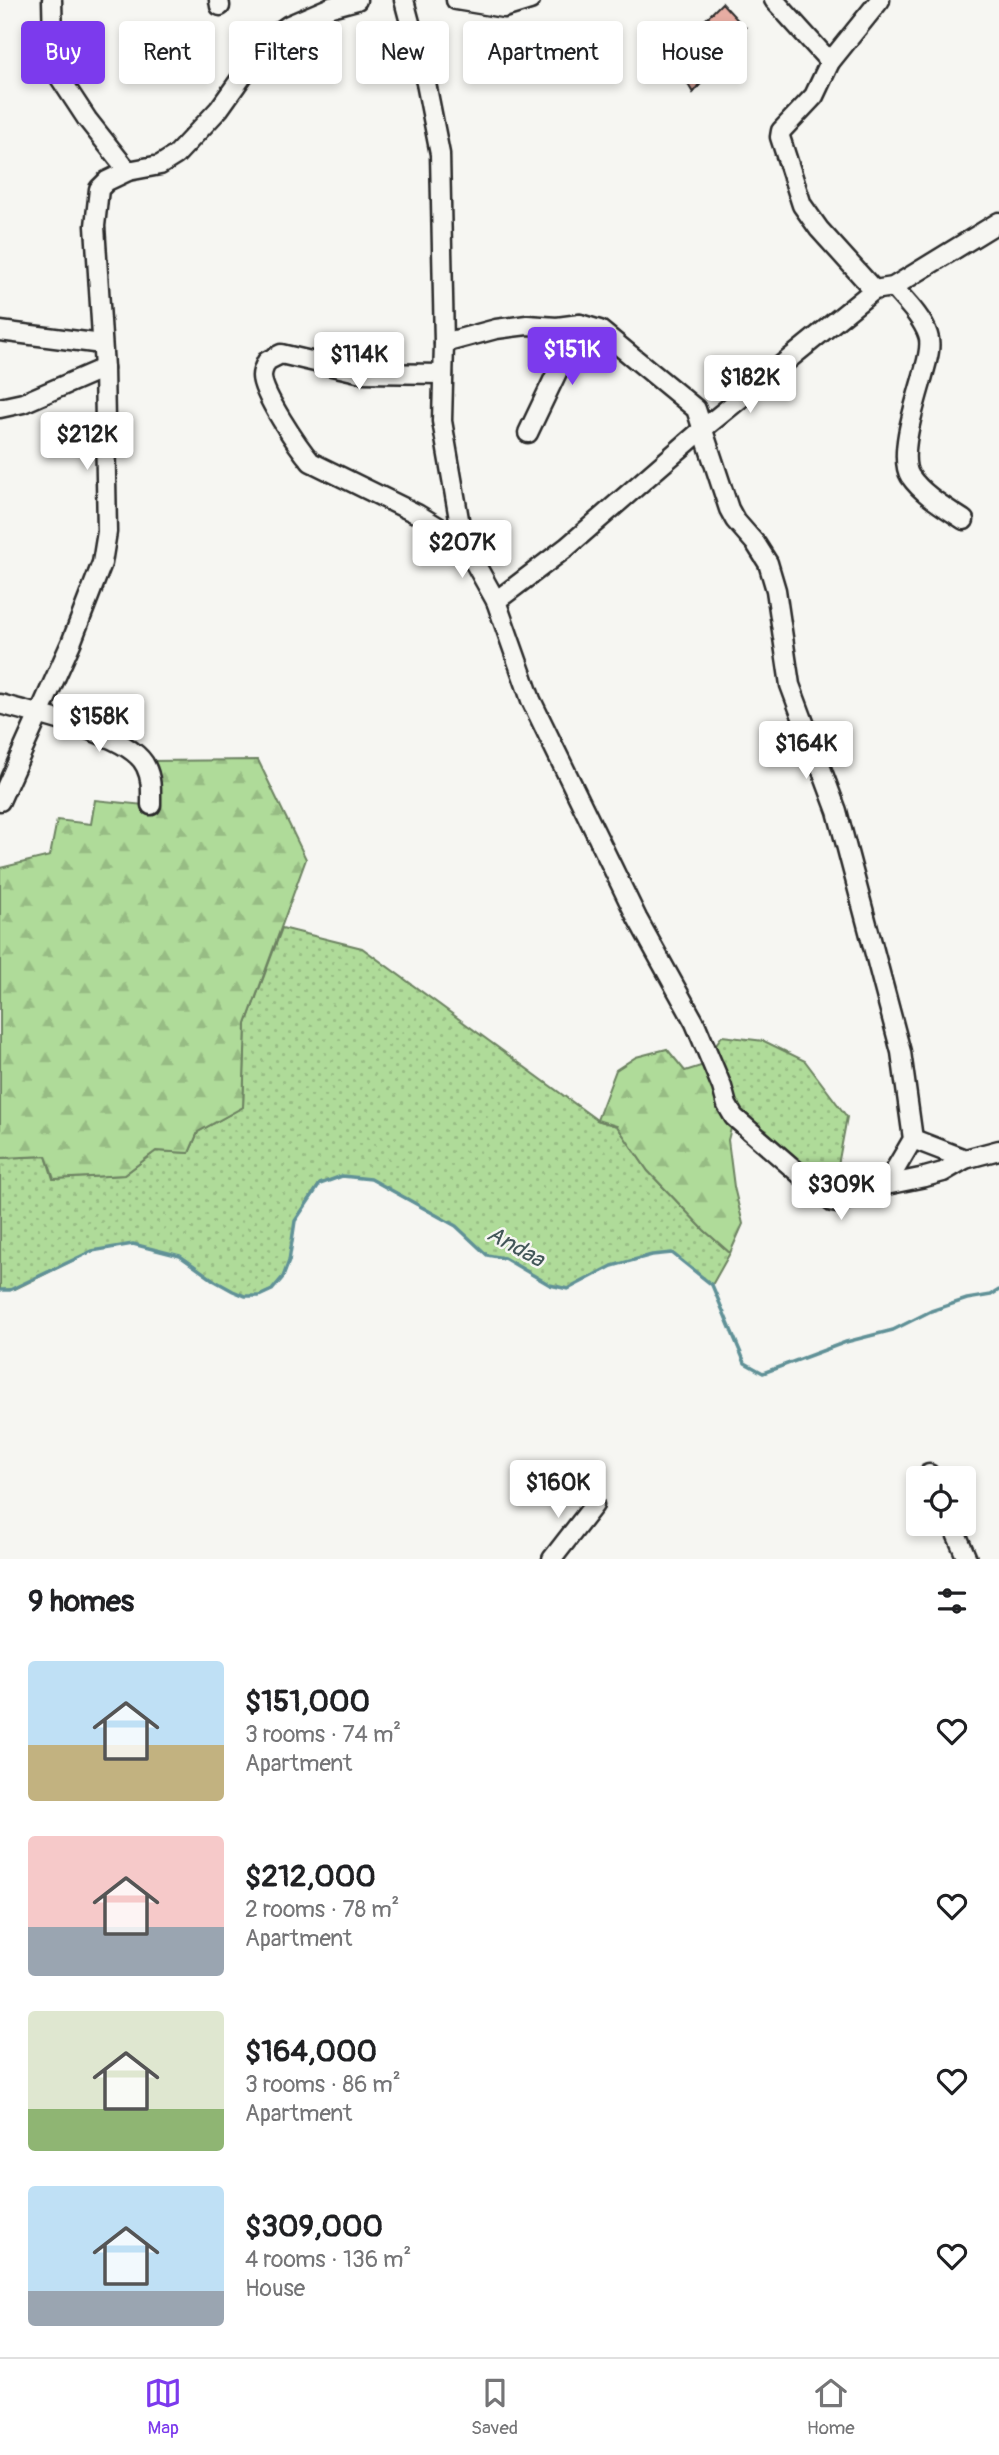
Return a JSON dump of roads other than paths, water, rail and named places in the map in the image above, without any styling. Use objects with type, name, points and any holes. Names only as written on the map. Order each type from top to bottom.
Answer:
[{"type":"street","points":[[52,0],[53,40],[60,78],[87,119],[128,171]]},
{"type":"street","points":[[0,801],[40,716],[102,563],[107,532],[104,368],[95,226],[99,189],[107,181],[128,171],[160,165],[176,155],[219,109],[269,39],[289,24],[357,0]]},
{"type":"street","points":[[404,0],[426,83],[440,154],[444,343],[442,422],[463,542],[496,601],[531,700],[637,918],[695,1023],[727,1105],[734,1117],[832,1202],[843,1202],[886,1185],[943,1171],[965,1159],[999,1150]]},
{"type":"street","points":[[456,0],[504,8],[530,0]]},
{"type":"street","points":[[774,0],[830,62]]},
{"type":"street","points":[[874,290],[819,229],[802,205],[780,137],[781,131],[818,90],[830,62],[880,0]]},
{"type":"street","points":[[496,601],[567,547],[704,428],[874,290],[893,287],[999,222]]},
{"type":"street","points":[[893,287],[923,324],[929,337],[929,354],[911,419],[906,469],[921,489],[964,520]]},
{"type":"street","points":[[444,343],[496,328],[580,324],[600,330],[696,409],[729,509],[768,563],[776,590],[789,685],[837,811],[901,1052],[913,1139],[886,1185]]},
{"type":"street","points":[[528,433],[580,324]]},
{"type":"street","points":[[0,331],[102,344]]},
{"type":"street","points":[[443,373],[362,373],[281,354],[267,361],[262,376],[265,391],[302,452],[311,462],[417,514],[463,542]]},
{"type":"street","points":[[0,408],[23,403],[104,368]]},
{"type":"street","points":[[0,704],[117,740],[135,752],[146,765],[150,778],[151,805]]},
{"type":"street","points":[[913,1139],[965,1159]]},
{"type":"street","points":[[552,1559],[594,1505]]},
{"type":"street","points":[[957,1536],[967,1559]]},
{"type":"waterway","name":"Andaa","points":[[0,1290],[10,1290],[92,1251],[133,1244],[180,1256],[233,1291],[245,1296],[259,1296],[272,1290],[283,1277],[289,1261],[295,1221],[320,1184],[342,1176],[371,1179],[456,1226],[487,1255],[504,1258],[550,1285],[568,1289],[612,1266],[652,1255],[672,1253],[712,1285],[745,1363],[763,1373],[846,1342],[893,1330],[931,1311],[967,1299],[991,1295],[999,1290]]}]
